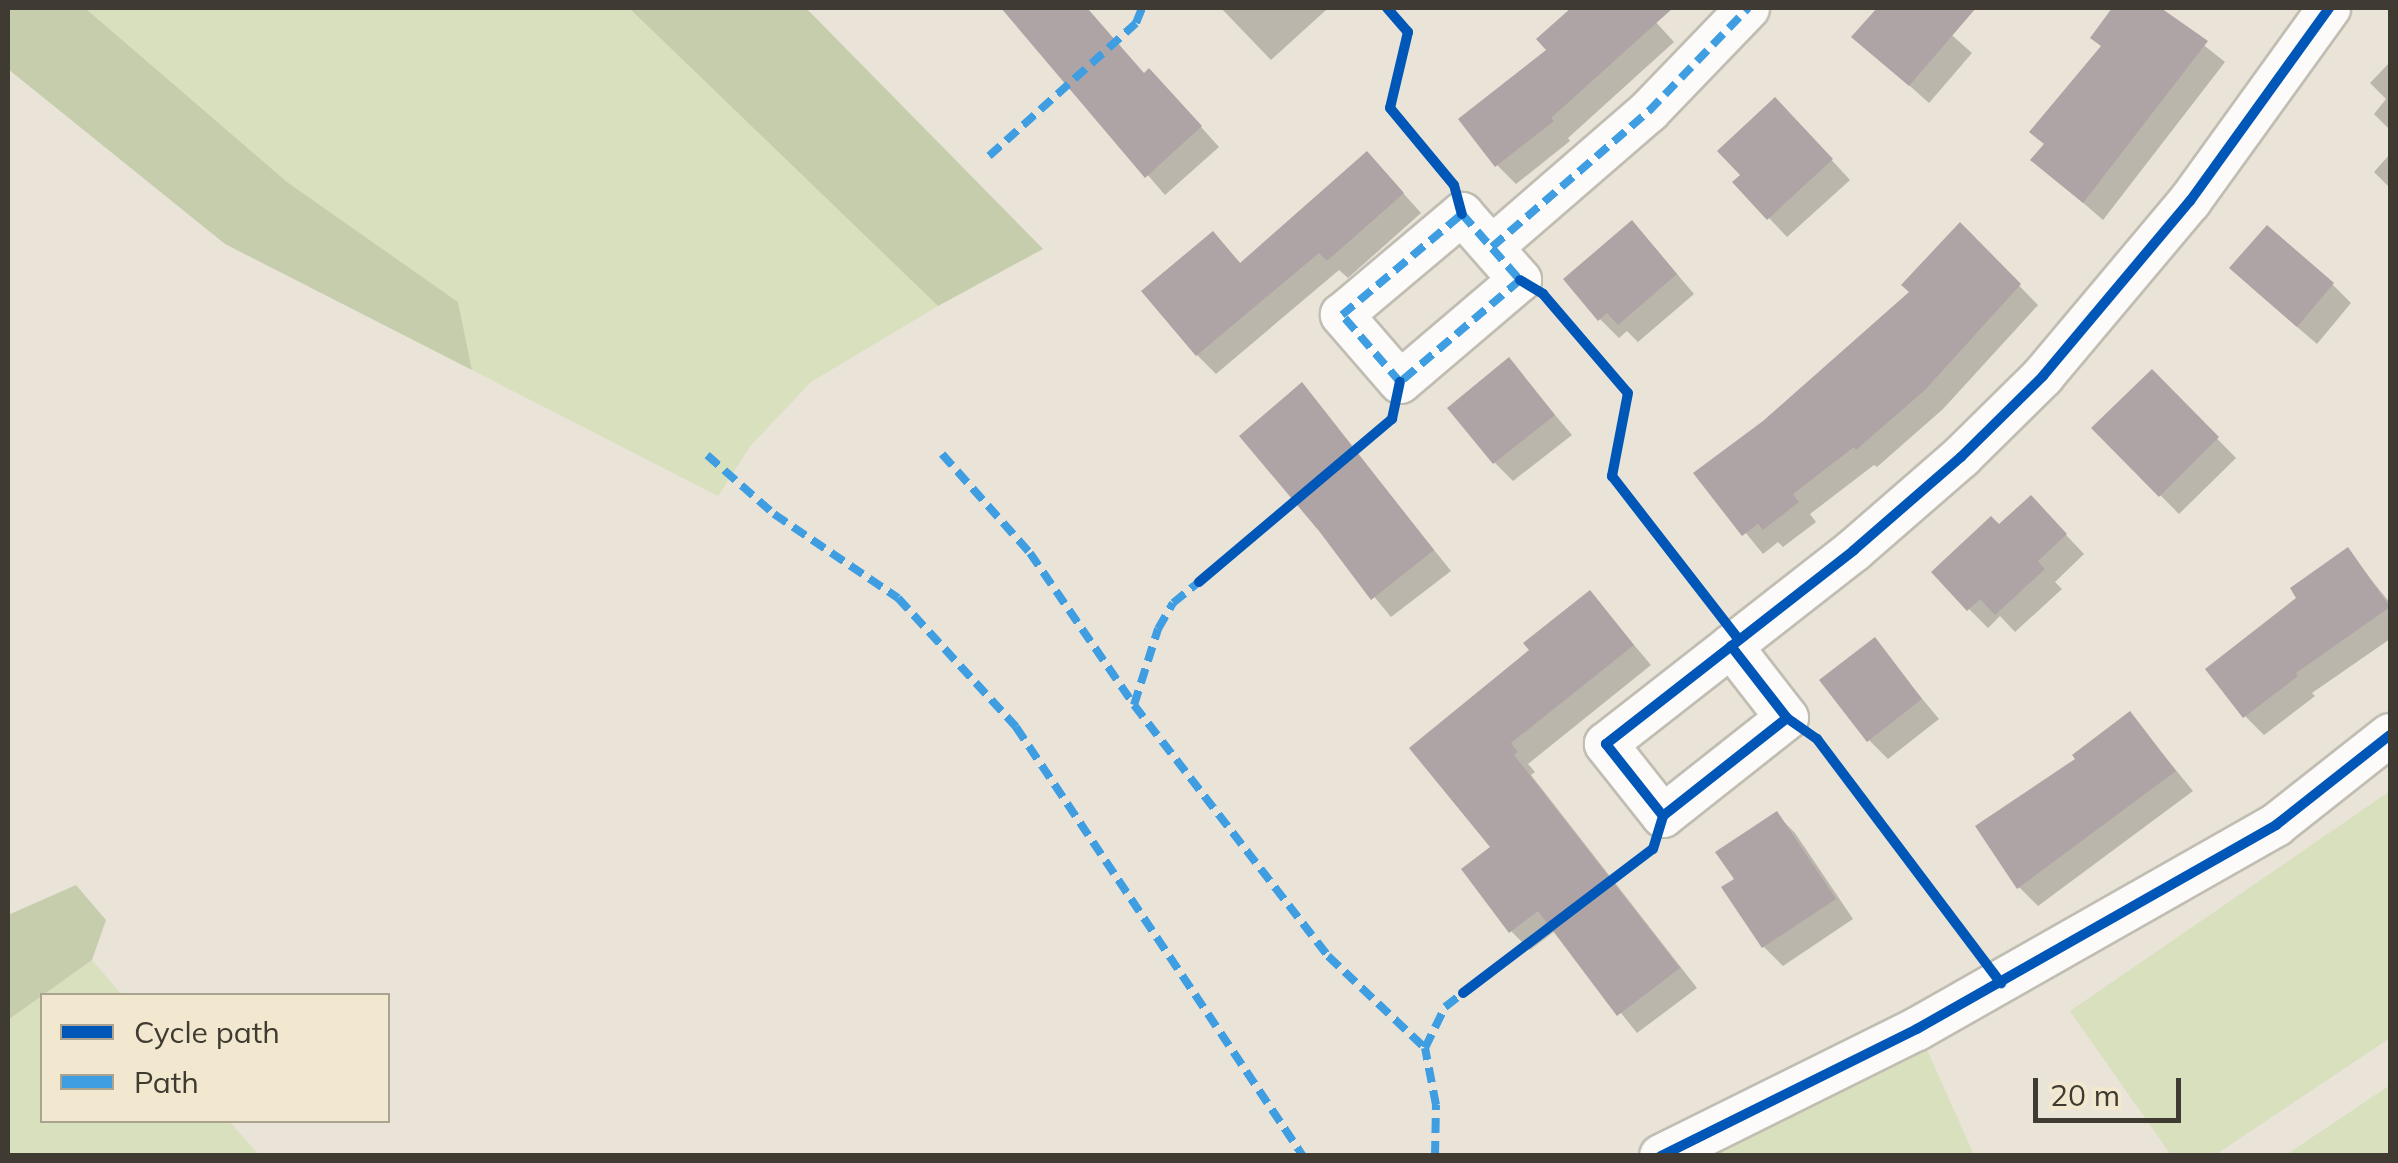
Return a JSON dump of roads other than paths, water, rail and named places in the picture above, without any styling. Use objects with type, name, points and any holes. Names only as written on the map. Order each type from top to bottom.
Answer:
[{"type":"street","points":[[1492,247],[1650,111],[1748,8]]},
{"type":"street","points":[[1735,644],[1787,718],[1663,816],[1606,744],[1854,550],[1961,457],[2043,376],[2190,201],[2329,8]]},
{"type":"street","points":[[1462,214],[1492,247],[1520,280],[1400,382],[1342,315],[1462,214]]},
{"type":"street","points":[[1660,1156],[2002,983],[2276,825],[2390,734]]}]
